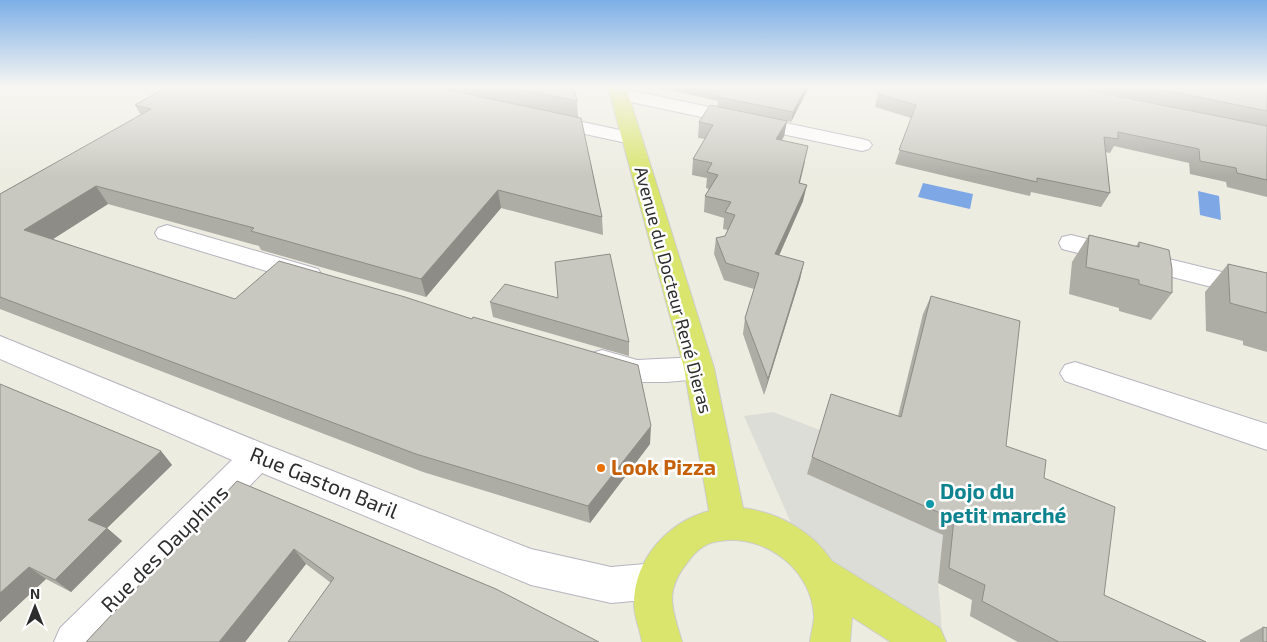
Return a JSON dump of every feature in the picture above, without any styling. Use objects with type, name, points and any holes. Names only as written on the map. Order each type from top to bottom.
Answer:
[{"type":"main road","name":"Avenue du Docteur René Dieras","points":[[626,117],[699,368],[729,523]]},
{"type":"main road","points":[[662,642],[654,611],[656,581],[662,566],[679,544],[702,529],[729,523],[747,524],[776,533],[801,550],[820,574],[926,642]]},
{"type":"main road","points":[[820,574],[833,615],[830,642]]},
{"type":"street","points":[[531,117],[632,138]]},
{"type":"street","points":[[738,117],[862,145]]},
{"type":"street","points":[[167,233],[336,283]]},
{"type":"street","points":[[1071,243],[1267,292]]},
{"type":"street","name":"Rue Gaston Baril","points":[[0,347],[257,456],[531,567],[611,585],[656,581]]},
{"type":"street","points":[[581,355],[638,372],[667,372],[699,368]]},
{"type":"street","points":[[1075,373],[1267,437]]},
{"type":"street","name":"Rue des Dauphins","points":[[74,642],[257,456]]},
{"type":"shaded area","points":[[773,412],[820,430],[943,535],[938,583],[942,632],[884,600],[799,541],[744,416]]},
{"type":"water","points":[[923,183],[973,194],[970,209],[918,197]]},
{"type":"water","points":[[1198,191],[1219,196],[1221,220],[1200,215]]},
{"type":"building","points":[[137,117],[581,118],[602,217],[498,190],[421,279],[251,231],[254,228],[96,186],[24,230],[235,299],[279,261],[405,297],[472,319],[473,317],[638,365],[651,426],[588,506],[416,454],[0,297],[0,194]]},
{"type":"building","points":[[702,117],[768,117],[787,121],[776,139],[808,146],[799,183],[807,185],[775,254],[804,262],[768,379],[745,318],[759,273],[726,263],[716,238],[725,236],[735,215],[725,212],[731,202],[705,196],[718,175],[707,172],[712,163],[693,159],[713,125],[699,122]]},
{"type":"building","points":[[911,117],[1222,117],[1267,126],[1267,180],[1237,173],[1236,168],[1200,161],[1199,149],[1118,132],[1118,139],[1104,137],[1110,193],[1037,178],[1037,182],[899,150]]},
{"type":"building","points":[[1089,235],[1139,247],[1139,242],[1169,250],[1172,269],[1172,293],[1139,284],[1139,280],[1086,267]]},
{"type":"building","points":[[610,254],[629,342],[490,302],[505,284],[558,298],[555,262]]},
{"type":"building","points":[[1228,264],[1267,273],[1267,313],[1230,303]]},
{"type":"building","points":[[931,296],[1020,321],[1006,446],[1046,460],[1044,478],[1115,507],[1104,595],[1206,642],[1059,642],[982,601],[985,585],[949,568],[954,519],[812,457],[831,394],[901,417]]},
{"type":"building","points":[[0,384],[161,451],[88,520],[107,528],[55,580],[29,567],[0,593]]},
{"type":"building","points":[[237,481],[496,589],[599,642],[288,642],[334,578],[294,549],[219,642],[86,642]]},
{"type":"building","points":[[1263,627],[1267,628],[1267,642],[1263,642]]},
{"type":"place","name":"Look Pizza","points":[[601,468]]},
{"type":"place","name":"Dojo du petit marché","points":[[930,504]]}]
